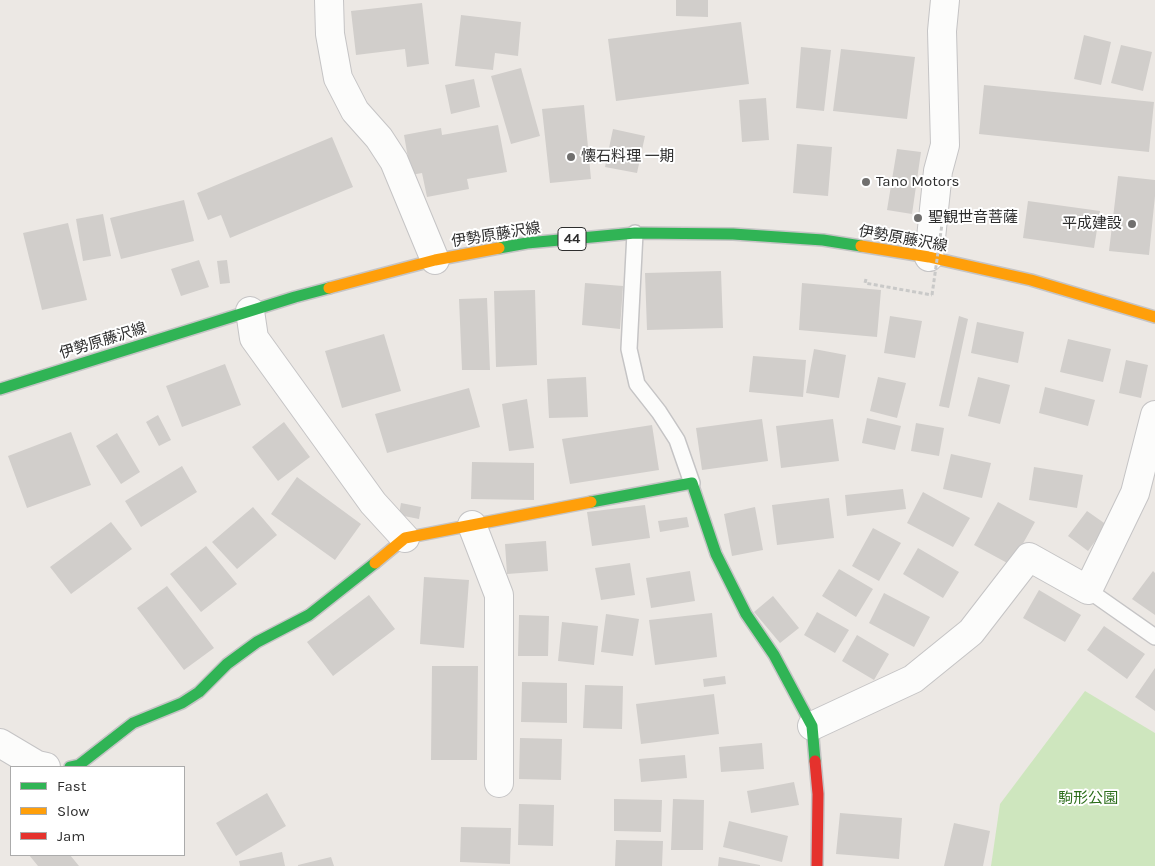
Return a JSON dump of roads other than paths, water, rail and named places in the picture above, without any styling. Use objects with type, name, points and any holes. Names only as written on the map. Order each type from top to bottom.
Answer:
[{"type":"main road","name":"伊勢原藤沢線","points":[[0,389],[295,297],[435,260],[527,244],[635,233],[733,234],[823,240],[929,257],[1031,280],[1155,317]]},
{"type":"main road","points":[[74,766],[79,765],[133,722],[182,703],[199,692],[227,664],[257,642],[309,615],[405,538],[692,483],[716,554],[746,614],[774,656],[812,726],[818,794],[817,866]]},
{"type":"street","points":[[329,0],[330,34],[338,78],[355,111],[379,138],[394,160],[435,260]]},
{"type":"street","points":[[929,257],[938,171],[945,145],[942,31],[945,0]]},
{"type":"street","points":[[250,312],[254,338],[374,503],[405,538]]},
{"type":"street","points":[[812,726],[913,679],[971,632],[1029,557],[1088,590],[1135,493],[1155,416]]},
{"type":"street","points":[[472,525],[499,595],[499,783]]},
{"type":"street","points":[[0,743],[43,766]]},
{"type":"lane","points":[[635,233],[629,350],[637,384],[659,412],[677,440],[692,483]]},
{"type":"lane","points":[[1088,590],[1155,637]]},
{"type":"place","name":"懐石料理 一期","points":[[571,157]]},
{"type":"place","name":"Tano Motors","points":[[866,182]]},
{"type":"place","name":"聖観世音菩薩","points":[[918,218]]},
{"type":"place","name":"平成建設","points":[[1132,224]]},
{"type":"park label","name":"駒形公園","points":[[1088,799]]}]
